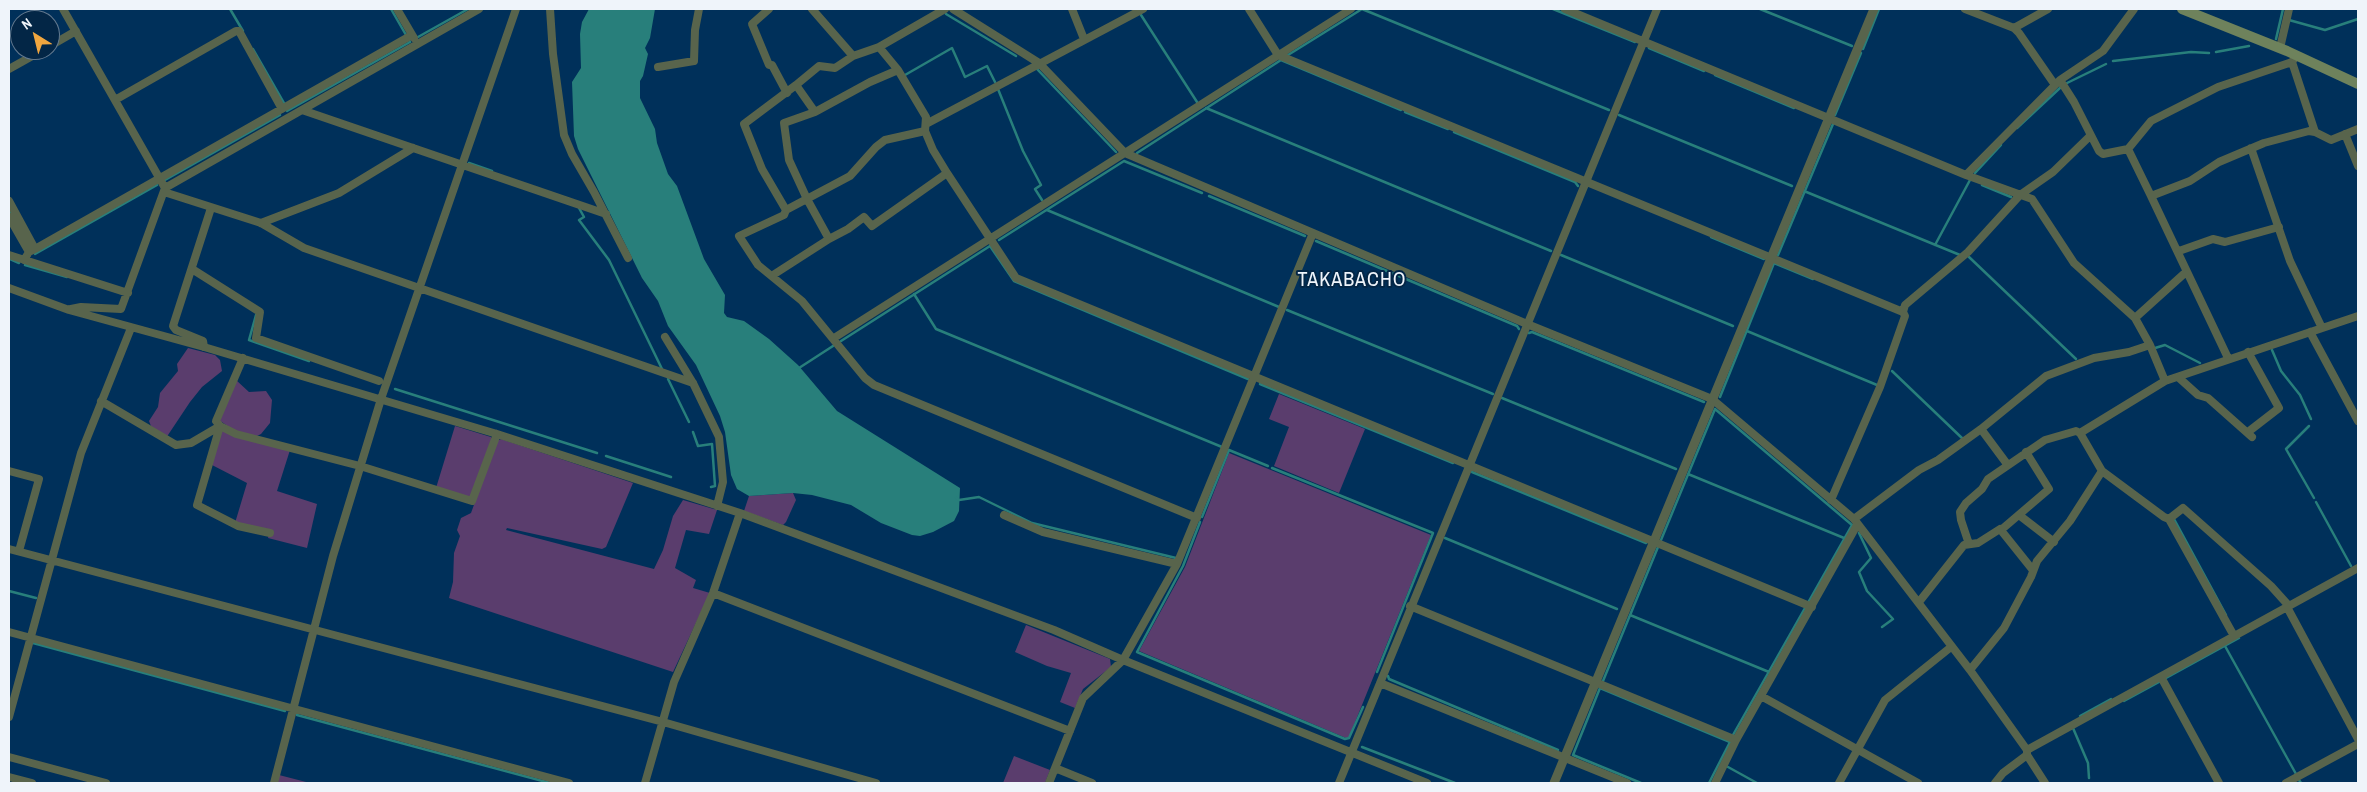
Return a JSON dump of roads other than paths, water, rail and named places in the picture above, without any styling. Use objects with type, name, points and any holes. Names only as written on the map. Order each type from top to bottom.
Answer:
[{"type":"main road","points":[[2182,9],[2280,48],[2294,59],[2358,84]]},
{"type":"street","points":[[63,9],[160,178],[164,190],[128,293],[120,309],[81,307],[69,310]]},
{"type":"street","points":[[397,9],[417,44]]},
{"type":"street","points":[[164,190],[479,9]]},
{"type":"street","points":[[274,783],[333,556],[360,466],[381,399],[516,9]]},
{"type":"street","points":[[550,9],[553,54],[564,135],[572,154],[628,258]]},
{"type":"street","points":[[658,67],[694,61],[695,30],[699,9]]},
{"type":"street","points":[[769,9],[752,24],[769,65],[772,65],[787,92]]},
{"type":"street","points":[[812,9],[853,56]]},
{"type":"street","points":[[786,210],[762,169],[744,124],[819,66],[835,68],[853,56],[879,48],[945,9]]},
{"type":"street","points":[[953,9],[1040,64],[1125,153],[1527,324],[1712,399],[1855,522],[1970,670],[2027,753],[2045,783]]},
{"type":"street","points":[[1072,9],[1084,39]]},
{"type":"street","points":[[1143,9],[1084,39],[926,127],[884,140],[850,176],[786,210],[784,215],[739,236],[758,265],[773,275],[802,301],[865,378],[874,385],[1197,518]]},
{"type":"street","points":[[1249,9],[1278,55],[1903,312]]},
{"type":"street","points":[[834,338],[1351,9]]},
{"type":"street","points":[[1565,9],[1966,175],[2032,199],[2074,263],[2135,318],[2150,345],[2165,381]]},
{"type":"street","points":[[1339,783],[1410,606],[1657,9]]},
{"type":"street","points":[[1554,783],[1874,9]]},
{"type":"street","points":[[1965,9],[2014,28],[2019,33],[2074,102],[2090,136],[2103,154],[2128,149],[2151,121],[2218,86],[2294,59],[2315,132]]},
{"type":"street","points":[[2014,28],[2048,9]]},
{"type":"street","points":[[1966,175],[2057,83],[2103,52],[2134,9]]},
{"type":"street","points":[[2280,48],[2289,9]]},
{"type":"street","points":[[60,40],[76,31]]},
{"type":"street","points":[[115,100],[239,31],[282,109]]},
{"type":"street","points":[[24,260],[32,250],[412,34]]},
{"type":"street","points":[[879,48],[898,70],[926,117],[926,127],[933,150],[1016,278],[1812,607]]},
{"type":"street","points":[[9,69],[25,60]]},
{"type":"street","points":[[829,239],[807,199],[789,160],[784,123],[816,112],[870,82],[898,70]]},
{"type":"street","points":[[796,85],[816,112]]},
{"type":"street","points":[[302,110],[606,214]]},
{"type":"street","points":[[2151,196],[2190,181],[2219,162],[2250,148],[2300,134],[2315,132],[2332,140],[2358,129]]},
{"type":"street","points":[[2345,134],[2358,166]]},
{"type":"street","points":[[1831,500],[1880,387],[1906,305],[1968,252],[2020,195],[2053,172],[2090,136]]},
{"type":"street","points":[[261,223],[339,193],[413,148]]},
{"type":"street","points":[[2250,148],[2290,261],[2322,328]]},
{"type":"street","points":[[2128,149],[2179,251],[2186,272],[2228,358]]},
{"type":"street","points":[[773,275],[848,229],[864,217],[872,226],[947,173]]},
{"type":"street","points":[[164,190],[211,208],[261,223],[304,248],[693,383]]},
{"type":"street","points":[[9,201],[32,250]]},
{"type":"street","points":[[204,347],[203,341],[176,330],[173,326],[211,208]]},
{"type":"street","points":[[9,217],[32,250]]},
{"type":"street","points":[[2179,251],[2213,239],[2225,242],[2279,227]]},
{"type":"street","points":[[1049,783],[1083,698],[1123,660],[1177,564],[1313,233]]},
{"type":"street","points":[[9,255],[128,293]]},
{"type":"street","points":[[192,269],[260,312],[256,338],[379,381]]},
{"type":"street","points":[[2135,318],[2186,272]]},
{"type":"street","points":[[9,288],[69,310],[243,358],[497,434],[740,513],[1054,630],[1123,660],[1427,783]]},
{"type":"street","points":[[2080,433],[2165,381],[2228,358],[2358,316]]},
{"type":"street","points":[[9,717],[81,453],[100,401],[131,328]]},
{"type":"street","points":[[2310,332],[2358,421]]},
{"type":"street","points":[[665,337],[693,383],[719,437],[723,482],[717,506]]},
{"type":"street","points":[[1716,783],[1736,740],[1812,607],[1855,522],[1918,470],[1938,460],[1981,429],[2046,376],[2094,358],[2129,352],[2150,345]]},
{"type":"street","points":[[2178,377],[2198,395],[2208,398],[2250,435],[2279,408],[2248,352]]},
{"type":"street","points":[[243,358],[216,421],[220,426],[236,434],[360,466],[472,501],[497,434]]},
{"type":"street","points":[[100,401],[176,445],[191,443],[220,426]]},
{"type":"street","points":[[220,426],[197,505],[238,526],[270,533]]},
{"type":"street","points":[[1981,429],[2007,464]]},
{"type":"street","points":[[1970,544],[1960,512],[1966,503],[1982,489],[1988,479],[2007,464],[2045,440],[2076,431],[2080,433],[2102,471],[2169,519],[2234,636]]},
{"type":"street","points":[[1919,602],[1964,545],[1978,543],[2001,530],[2050,489],[2026,452]]},
{"type":"street","points":[[9,471],[39,478],[18,552]]},
{"type":"street","points":[[1970,670],[2004,628],[2031,577],[2032,569],[2054,542],[2102,471]]},
{"type":"street","points":[[2169,519],[2183,508],[2271,586],[2288,607],[2358,739]]},
{"type":"street","points":[[646,783],[674,682],[713,594],[740,513]]},
{"type":"street","points":[[2019,515],[2054,542]]},
{"type":"street","points":[[1004,516],[1043,532],[1177,564]]},
{"type":"street","points":[[2001,530],[2032,569]]},
{"type":"street","points":[[9,549],[662,722],[876,783]]},
{"type":"street","points":[[1995,783],[2003,773],[2027,753],[2161,676],[2358,568]]},
{"type":"street","points":[[713,594],[1070,731]]},
{"type":"street","points":[[1410,606],[1736,740]]},
{"type":"street","points":[[9,632],[569,783]]},
{"type":"street","points":[[1839,783],[1885,700],[1951,647]]},
{"type":"street","points":[[2161,676],[2219,783]]},
{"type":"street","points":[[1380,683],[1627,783]]},
{"type":"street","points":[[1761,696],[1918,783]]},
{"type":"street","points":[[2286,783],[2358,744]]},
{"type":"street","points":[[9,757],[106,783]]},
{"type":"street","points":[[1055,768],[1092,783]]},
{"type":"street","points":[[1900,783],[1904,776]]},
{"type":"street","points":[[9,777],[32,783]]},
{"type":"waterway","points":[[230,9],[243,31]]},
{"type":"waterway","points":[[391,9],[406,35]]},
{"type":"waterway","points":[[418,37],[468,9]]},
{"type":"waterway","points":[[1362,9],[1609,110]]},
{"type":"waterway","points":[[1288,55],[1362,9]]},
{"type":"waterway","points":[[1553,9],[1635,42]]},
{"type":"waterway","points":[[1760,9],[1852,46]]},
{"type":"waterway","points":[[1863,49],[1879,9]]},
{"type":"waterway","points":[[2276,39],[2283,9]]},
{"type":"waterway","points":[[946,14],[1016,56]]},
{"type":"waterway","points":[[1141,15],[1197,102]]},
{"type":"waterway","points":[[2289,20],[2325,30],[2358,19]]},
{"type":"waterway","points":[[287,111],[410,42],[409,40]]},
{"type":"waterway","points":[[2216,52],[2249,46]]},
{"type":"waterway","points":[[905,75],[952,48],[965,77],[987,66],[995,82]]},
{"type":"waterway","points":[[1649,48],[1704,71]]},
{"type":"waterway","points":[[253,49],[284,103]]},
{"type":"waterway","points":[[2113,61],[2191,52],[2209,53]]},
{"type":"waterway","points":[[1835,115],[1861,53]]},
{"type":"waterway","points":[[1281,60],[1401,110]]},
{"type":"waterway","points":[[1137,153],[1281,60]]},
{"type":"waterway","points":[[2065,84],[2106,64]]},
{"type":"waterway","points":[[1037,69],[1116,152]]},
{"type":"waterway","points":[[1715,75],[1794,108]]},
{"type":"waterway","points":[[2017,128],[2061,87]]},
{"type":"waterway","points":[[998,89],[1023,151],[1041,185],[1035,189],[1042,200]]},
{"type":"waterway","points":[[1206,108],[1551,251]]},
{"type":"waterway","points":[[1405,112],[1448,129]]},
{"type":"waterway","points":[[165,180],[280,115]]},
{"type":"waterway","points":[[1619,115],[1792,186]]},
{"type":"waterway","points":[[1778,255],[1833,124]]},
{"type":"waterway","points":[[1454,132],[1575,182],[1578,186]]},
{"type":"waterway","points":[[1975,173],[2001,145]]},
{"type":"waterway","points":[[999,240],[1124,161],[1202,193]]},
{"type":"waterway","points":[[469,163],[492,171]]},
{"type":"waterway","points":[[1935,245],[1970,180]]},
{"type":"waterway","points":[[35,254],[157,185]]},
{"type":"waterway","points":[[1982,185],[2011,197]]},
{"type":"waterway","points":[[1804,191],[1960,255]]},
{"type":"waterway","points":[[1209,196],[1305,236]]},
{"type":"waterway","points":[[579,208],[584,217],[579,220],[609,260],[662,369]]},
{"type":"waterway","points":[[9,209],[14,218]]},
{"type":"waterway","points":[[1047,210],[1279,307]]},
{"type":"waterway","points":[[1711,237],[1764,259]]},
{"type":"waterway","points":[[1316,241],[1517,326],[1519,329]]},
{"type":"waterway","points":[[841,341],[990,246],[1014,281],[1248,379]]},
{"type":"waterway","points":[[1561,255],[1733,326]]},
{"type":"waterway","points":[[1969,257],[2076,359]]},
{"type":"waterway","points":[[10,259],[19,263]]},
{"type":"waterway","points":[[1720,397],[1774,263],[1813,279]]},
{"type":"waterway","points":[[25,265],[67,277]]},
{"type":"waterway","points":[[914,294],[936,329],[1222,447]]},
{"type":"waterway","points":[[1287,310],[1493,394]]},
{"type":"waterway","points":[[256,315],[249,340],[309,361]]},
{"type":"waterway","points":[[1747,331],[1877,385]]},
{"type":"waterway","points":[[1529,333],[1532,332],[1704,402]]},
{"type":"waterway","points":[[2155,348],[2165,345],[2200,363]]},
{"type":"waterway","points":[[799,368],[833,346]]},
{"type":"waterway","points":[[2272,350],[2281,371],[2300,395],[2311,419]]},
{"type":"waterway","points":[[1892,371],[1963,439]]},
{"type":"waterway","points":[[668,379],[689,422]]},
{"type":"waterway","points":[[1260,384],[1453,463]]},
{"type":"waterway","points":[[395,389],[597,453]]},
{"type":"waterway","points":[[1502,398],[1676,469]]},
{"type":"waterway","points":[[1661,540],[1715,409],[1852,525],[1809,601]]},
{"type":"waterway","points":[[2309,426],[2286,449],[2314,498]]},
{"type":"waterway","points":[[693,432],[698,446],[712,444],[715,486],[711,487]]},
{"type":"waterway","points":[[1202,517],[1229,450],[1268,466]]},
{"type":"waterway","points":[[606,456],[671,477]]},
{"type":"waterway","points":[[1272,468],[1433,533],[1377,672]]},
{"type":"waterway","points":[[1472,472],[1646,543]]},
{"type":"waterway","points":[[1688,474],[1844,538]]},
{"type":"waterway","points":[[956,498],[959,500],[979,497],[1032,523],[1176,558]]},
{"type":"waterway","points":[[2316,502],[2351,566]]},
{"type":"waterway","points":[[2174,519],[2226,615]]},
{"type":"waterway","points":[[1200,522],[1183,566],[1137,652],[1345,739],[1349,738],[1363,707]]},
{"type":"waterway","points":[[1859,533],[1871,558],[1859,572],[1867,591],[1893,619],[1882,627]]},
{"type":"waterway","points":[[1445,538],[1617,609]]},
{"type":"waterway","points":[[1603,681],[1658,547]]},
{"type":"waterway","points":[[9,591],[36,598]]},
{"type":"waterway","points":[[1733,735],[1805,608]]},
{"type":"waterway","points":[[1630,615],[1769,672]]},
{"type":"waterway","points":[[2166,678],[2239,638]]},
{"type":"waterway","points":[[33,643],[285,711]]},
{"type":"waterway","points":[[2225,646],[2296,774]]},
{"type":"waterway","points":[[1388,676],[1389,679],[1558,750]]},
{"type":"waterway","points":[[2124,701],[2159,682]]},
{"type":"waterway","points":[[1641,783],[1573,755],[1600,688],[1730,742],[1709,783]]},
{"type":"waterway","points":[[2080,716],[2111,699]]},
{"type":"waterway","points":[[297,715],[550,783]]},
{"type":"waterway","points":[[2073,728],[2088,763],[2089,778]]},
{"type":"waterway","points":[[1362,747],[1455,783]]},
{"type":"waterway","points":[[1728,767],[1757,783]]},
{"type":"district","name":"TAKABACHO","points":[[1352,281]]}]
